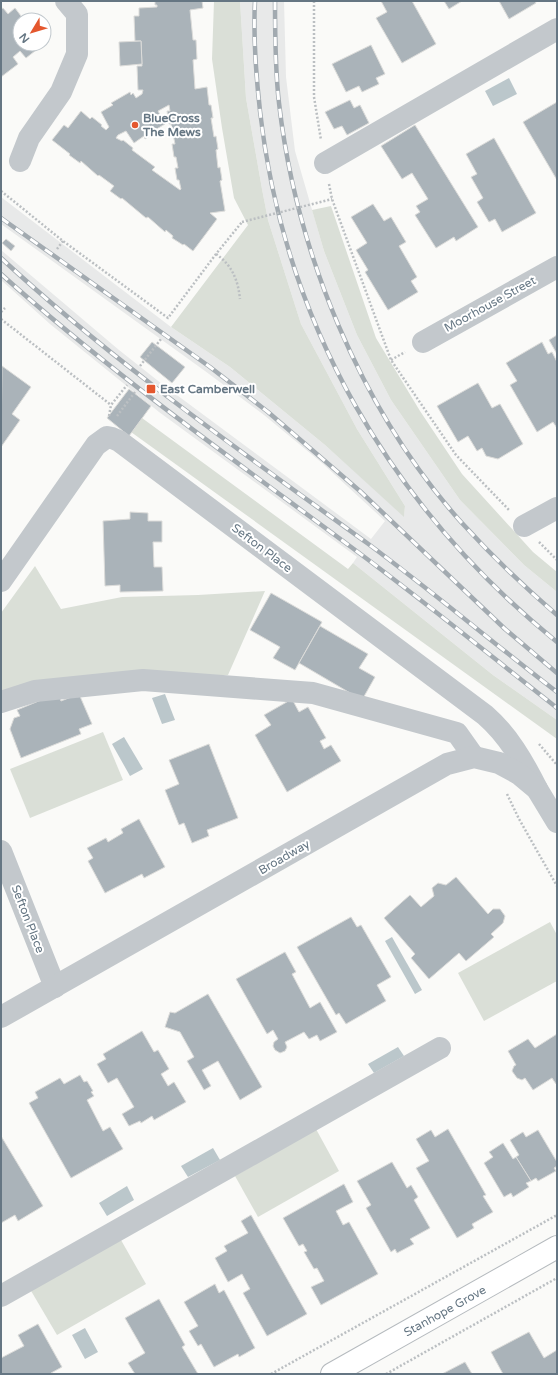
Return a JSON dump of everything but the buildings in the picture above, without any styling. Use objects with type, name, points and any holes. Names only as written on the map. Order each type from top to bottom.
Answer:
[{"type":"main road","name":"Stanhope Grove","points":[[332,1374],[557,1247]]},
{"type":"street","points":[[20,161],[29,138],[61,92],[77,54],[71,8]]},
{"type":"street","points":[[324,163],[557,29]]},
{"type":"street","name":"Moorhouse Street","points":[[423,342],[557,267]]},
{"type":"street","name":"Sefton Place","points":[[1,581],[96,446],[107,437],[112,438],[119,441],[485,715],[507,738],[529,773],[537,789]]},
{"type":"street","points":[[524,526],[557,508]]},
{"type":"street","points":[[1,702],[35,691],[143,680],[313,693],[457,732],[474,757]]},
{"type":"street","name":"Broadway","points":[[1,1017],[447,764],[474,757],[499,763],[519,774],[537,789],[557,822]]},
{"type":"street","name":"Sefton Place","points":[[1,850],[55,987]]},
{"type":"street","points":[[1,1296],[440,1048]]},
{"type":"path","points":[[314,1],[314,97],[324,163],[332,199],[391,360],[456,455],[557,560]]},
{"type":"path","points":[[1,191],[63,241],[168,318],[242,222],[332,199]]},
{"type":"path","points":[[57,249],[63,241]]},
{"type":"path","points":[[216,254],[230,267],[236,278],[240,299]]},
{"type":"path","points":[[1,312],[5,308]]},
{"type":"path","points":[[1,319],[111,405],[127,385]]},
{"type":"path","points":[[140,366],[161,339]]},
{"type":"path","points":[[113,421],[135,392]]},
{"type":"path","points":[[271,1374],[557,1215]]},
{"type":"path","points":[[386,1374],[557,1278]]},
{"type":"shaded area","points":[[214,1],[240,1],[246,98],[262,189],[268,220],[301,324],[357,429],[405,506],[404,517],[325,445],[230,367],[171,327],[248,225],[234,198],[222,128],[212,59]]},
{"type":"shaded area","points":[[240,1],[284,1],[286,77],[295,151],[324,251],[357,335],[391,400],[460,500],[524,565],[557,592],[557,720],[493,675],[353,563],[357,557],[159,412],[50,324],[1,280],[1,250],[119,350],[162,384],[371,539],[385,521],[322,463],[264,415],[1,224],[1,197],[171,327],[230,367],[325,445],[404,516],[405,506],[357,429],[301,324],[268,220],[262,189],[246,98]]},
{"type":"shaded area","points":[[509,78],[517,94],[493,106],[485,91]]},
{"type":"shaded area","points":[[331,206],[376,338],[420,411],[462,474],[533,552],[557,572],[557,592],[524,565],[460,500],[391,400],[357,335],[324,251],[312,210]]},
{"type":"shaded area","points":[[142,418],[348,569],[353,563],[493,675],[557,720],[557,739],[131,432]]},
{"type":"shaded area","points":[[35,566],[61,609],[122,597],[265,591],[228,675],[163,676],[1,694],[1,613]]},
{"type":"shaded area","points":[[165,694],[175,720],[162,724],[152,698]]},
{"type":"shaded area","points":[[103,732],[123,780],[30,818],[10,769]]},
{"type":"shaded area","points":[[124,737],[143,769],[130,776],[112,744]]},
{"type":"shaded area","points":[[550,922],[557,935],[557,981],[484,1021],[458,973]]},
{"type":"shaded area","points":[[392,937],[422,990],[415,994],[385,941]]},
{"type":"shaded area","points":[[398,1047],[404,1056],[374,1073],[368,1064]]},
{"type":"shaded area","points":[[316,1129],[339,1171],[258,1217],[235,1176]]},
{"type":"shaded area","points":[[213,1148],[220,1160],[188,1177],[181,1166]]},
{"type":"shaded area","points":[[127,1186],[134,1200],[107,1216],[99,1203]]},
{"type":"shaded area","points":[[117,1233],[146,1284],[57,1335],[27,1284]]},
{"type":"shaded area","points":[[85,1328],[98,1352],[85,1359],[72,1335]]},
{"type":"railway","points":[[255,1],[254,15],[257,84],[273,189],[293,265],[321,337],[356,406],[397,471],[444,532],[498,589],[557,642]]},
{"type":"railway","points":[[275,1],[279,103],[288,159],[301,216],[318,272],[339,326],[364,379],[393,430],[425,478],[461,522],[484,546],[520,582],[557,615]]},
{"type":"railway","points":[[1,218],[210,367],[268,412],[361,492],[505,629],[557,673]]},
{"type":"railway","points":[[1,258],[88,334],[180,406],[391,561],[557,692]]},
{"type":"railway","points":[[1,274],[42,310],[128,380],[400,584],[557,708]]},
{"type":"place","name":"BlueCross The Mews","points":[[135,125]]},
{"type":"place","name":"East Camberwell","points":[[151,389]]}]
